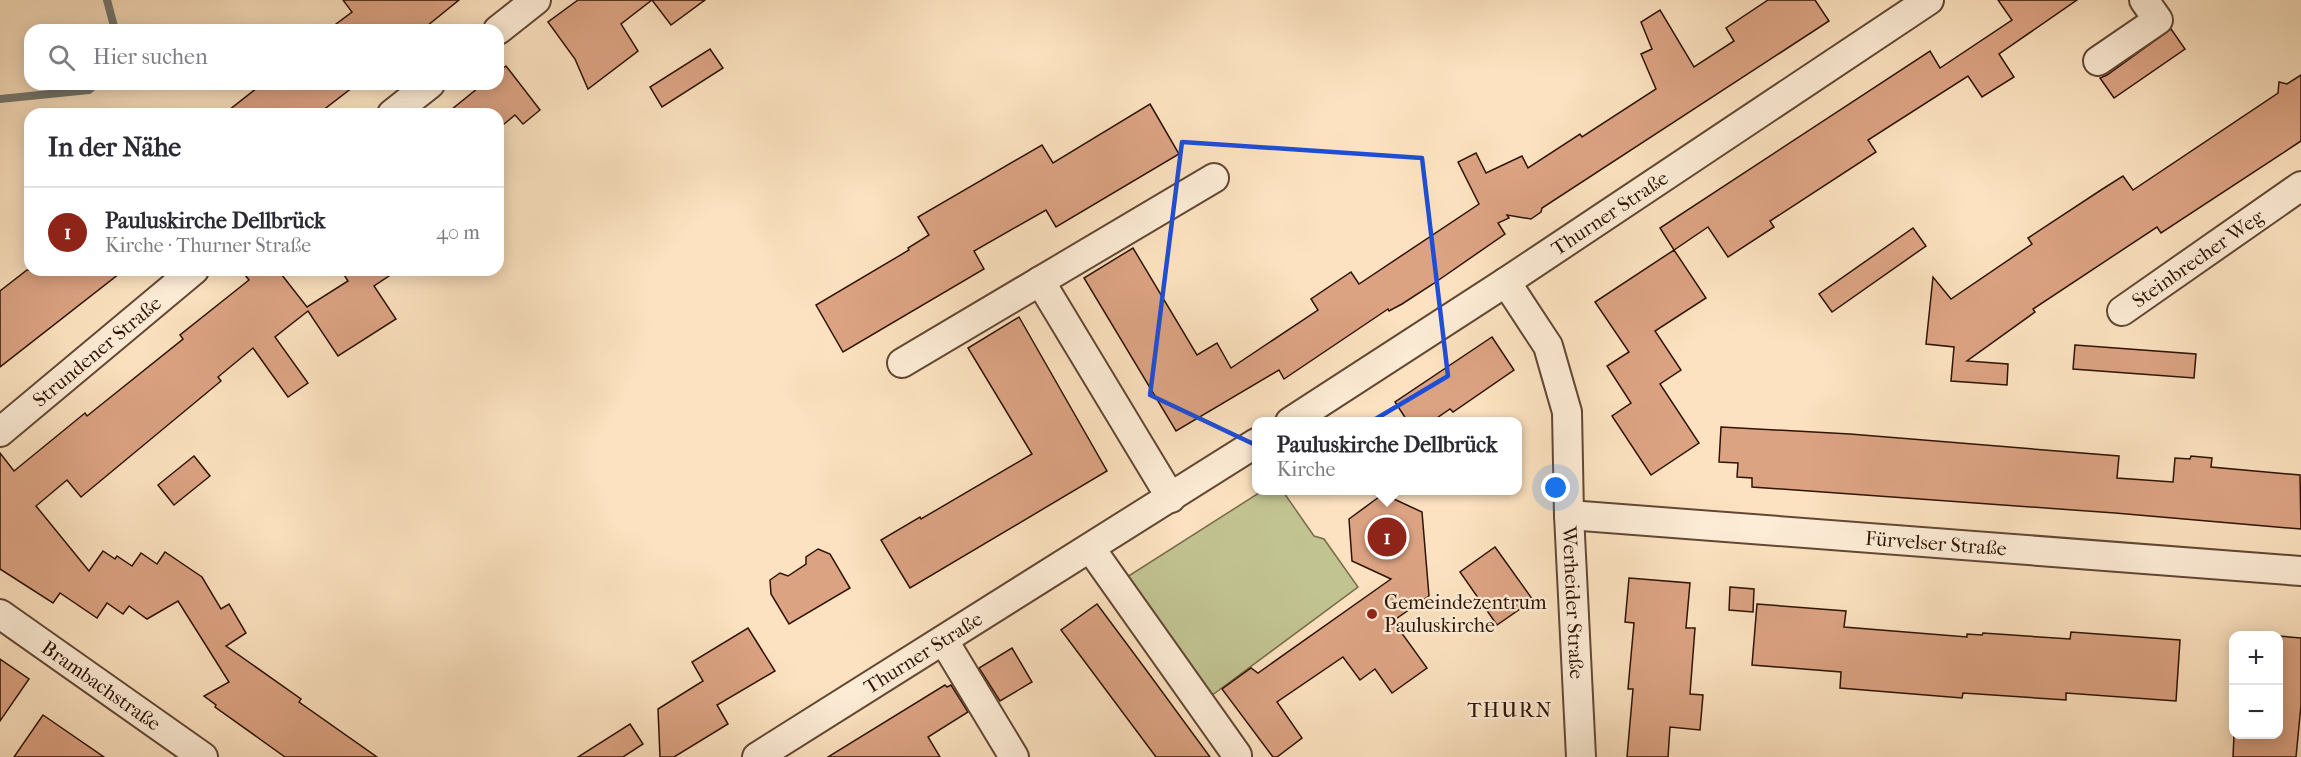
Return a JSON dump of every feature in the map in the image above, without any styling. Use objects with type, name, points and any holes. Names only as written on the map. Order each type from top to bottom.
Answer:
[{"type":"street","points":[[504,25],[536,0]]},
{"type":"street","name":"Thurner Straße","points":[[1298,417],[1506,282],[1929,0]]},
{"type":"street","points":[[2098,61],[2158,20],[2145,0]]},
{"type":"street","points":[[400,108],[422,90]]},
{"type":"street","points":[[902,363],[1214,178]]},
{"type":"street","name":"Steinbrecher Weg","points":[[2121,311],[2301,186]]},
{"type":"street","name":"Strundener Straße","points":[[0,432],[187,276]]},
{"type":"street","points":[[1040,281],[1171,498]]},
{"type":"street","name":"Werheider Straße","points":[[1506,282],[1548,346],[1567,412],[1569,515],[1581,757]]},
{"type":"street","name":"Thurner Straße","points":[[757,757],[1252,446]]},
{"type":"street","name":"Fürvelser Straße","points":[[1569,515],[2301,571]]},
{"type":"street","points":[[1091,549],[1237,755]]},
{"type":"street","name":"Brambachstraße","points":[[0,614],[203,757]]},
{"type":"street","points":[[944,641],[1014,757]]},
{"type":"highlighted area","points":[[1182,142],[1422,158],[1448,376],[1298,465],[1150,395]]},
{"type":"green space","points":[[1256,495],[1285,495],[1314,536],[1324,539],[1358,587],[1211,696],[1127,577]]},
{"type":"building","points":[[343,0],[459,0],[429,24],[336,24],[352,12]]},
{"type":"building","points":[[578,0],[652,0],[621,24],[638,51],[588,89],[575,59],[548,22]]},
{"type":"building","points":[[652,0],[705,0],[671,25]]},
{"type":"building","points":[[1768,0],[1815,0],[1829,21],[1542,208],[1541,212],[1531,219],[1507,215],[1509,218],[1498,223],[1505,234],[1433,284],[1402,304],[1389,311],[1388,309],[1284,379],[1279,370],[1176,431],[1084,278],[1133,248],[1197,355],[1217,343],[1231,368],[1318,310],[1311,299],[1351,272],[1359,284],[1479,204],[1458,162],[1476,153],[1486,173],[1522,156],[1528,168],[1580,134],[1582,137],[1656,89],[1641,54],[1652,49],[1641,22],[1660,10],[1694,67],[1734,41],[1726,28]]},
{"type":"building","points":[[1998,0],[2077,0],[1999,54],[2014,77],[1982,97],[1968,76],[1868,140],[1876,152],[1770,221],[1774,227],[1728,257],[1708,227],[1674,250],[1660,228],[1930,51],[1940,68],[2012,20]]},
{"type":"building","points":[[2171,29],[2185,49],[2114,98],[2100,78]]},
{"type":"building","points":[[710,49],[723,68],[662,107],[650,87]]},
{"type":"building","points":[[506,66],[540,110],[523,124],[515,115],[504,124],[504,108],[453,108],[476,90],[504,90],[504,68]]},
{"type":"building","points":[[2301,75],[2301,141],[2161,233],[2157,227],[2033,309],[2035,312],[1967,361],[2008,364],[2007,385],[1951,381],[1954,347],[1926,344],[1933,277],[1951,299],[2032,244],[2028,238],[2101,190],[2123,176],[2133,190],[2278,93],[2279,82],[2287,84]]},
{"type":"building","points":[[254,90],[349,90],[326,108],[232,108]]},
{"type":"building","points":[[1150,104],[1179,154],[1056,227],[1046,210],[974,251],[984,269],[843,352],[816,305],[909,250],[908,248],[929,235],[918,217],[1042,145],[1053,163]]},
{"type":"building","points":[[1913,228],[1926,246],[1832,312],[1819,294]]},
{"type":"building","points":[[1674,250],[1706,298],[1655,331],[1681,370],[1660,384],[1699,443],[1651,475],[1612,416],[1631,403],[1607,366],[1629,352],[1595,302]]},
{"type":"building","points":[[24,272],[24,276],[116,276],[0,367],[0,291]]},
{"type":"building","points":[[246,276],[283,276],[307,307],[348,281],[345,276],[389,276],[374,286],[396,319],[338,356],[308,311],[275,337],[308,383],[288,397],[253,348],[218,377],[221,381],[81,497],[67,480],[36,506],[89,571],[103,551],[115,559],[117,556],[132,566],[141,553],[157,564],[165,552],[202,577],[221,609],[229,604],[246,633],[226,646],[301,699],[299,702],[377,757],[285,757],[215,707],[216,705],[204,696],[229,682],[178,601],[147,619],[129,606],[123,614],[107,603],[97,618],[60,593],[53,603],[0,569],[0,453],[14,471],[85,413],[87,416],[183,339],[180,335],[249,280]]},
{"type":"building","points":[[1019,317],[1107,471],[910,588],[881,540],[1032,454],[968,348]]},
{"type":"building","points":[[1492,337],[1514,370],[1453,412],[1450,409],[1438,417],[1405,417],[1395,402]]},
{"type":"building","points":[[2075,345],[2196,354],[2194,378],[2073,369]]},
{"type":"building","points":[[1721,427],[1850,434],[2119,456],[2117,478],[2173,482],[2175,458],[2190,459],[2191,456],[2212,458],[2211,467],[2300,475],[2301,529],[1752,487],[1752,478],[1737,477],[1738,463],[1719,462]]},
{"type":"building","points":[[194,456],[210,476],[174,505],[158,485]]},
{"type":"building","points":[[1382,495],[1422,512],[1429,596],[1393,621],[1427,668],[1392,693],[1375,669],[1360,680],[1343,657],[1277,702],[1302,738],[1277,757],[1273,757],[1222,689],[1251,668],[1258,673],[1391,579],[1352,561],[1349,519]]},
{"type":"building","points":[[1495,547],[1533,600],[1497,625],[1460,572]]},
{"type":"building","points":[[818,549],[830,554],[850,588],[789,624],[771,594],[770,580],[780,573],[788,576],[806,564],[806,557]]},
{"type":"building","points":[[1629,578],[1690,583],[1686,628],[1695,628],[1690,694],[1703,695],[1700,730],[1670,727],[1668,757],[1627,757],[1633,689],[1628,689],[1634,623],[1625,622]]},
{"type":"building","points":[[1730,587],[1754,589],[1753,612],[1729,610]]},
{"type":"building","points":[[1097,604],[1210,757],[1156,757],[1061,630]]},
{"type":"building","points":[[1757,604],[1846,611],[1844,627],[1967,637],[1967,634],[1982,635],[1983,633],[2070,639],[2071,632],[2180,640],[2176,701],[2066,693],[2066,700],[1963,693],[1962,698],[1840,688],[1841,672],[1752,665]]},
{"type":"building","points":[[748,628],[775,671],[717,705],[728,724],[674,757],[660,757],[658,709],[703,681],[692,662]]},
{"type":"building","points":[[2283,636],[2301,638],[2301,705],[2296,757],[2233,757],[2234,739],[2283,739]]},
{"type":"building","points":[[1012,648],[1032,682],[1000,701],[979,668]]},
{"type":"building","points":[[0,659],[29,679],[0,721]]},
{"type":"building","points":[[945,685],[947,687],[951,685],[968,712],[928,737],[940,757],[828,757]]},
{"type":"building","points":[[43,715],[104,757],[14,757]]},
{"type":"building","points":[[630,724],[643,744],[623,757],[578,757]]},
{"type":"waterway","points":[[107,0],[113,24]]},
{"type":"waterway","points":[[0,99],[89,90]]},
{"type":"place","name":"Pauluskirche Dellbrück","points":[[1387,537]]},
{"type":"place","name":"Gemeindezentrum Pauluskirche","points":[[1372,614]]},
{"type":"district","name":"THURN","points":[[1510,710]]}]
